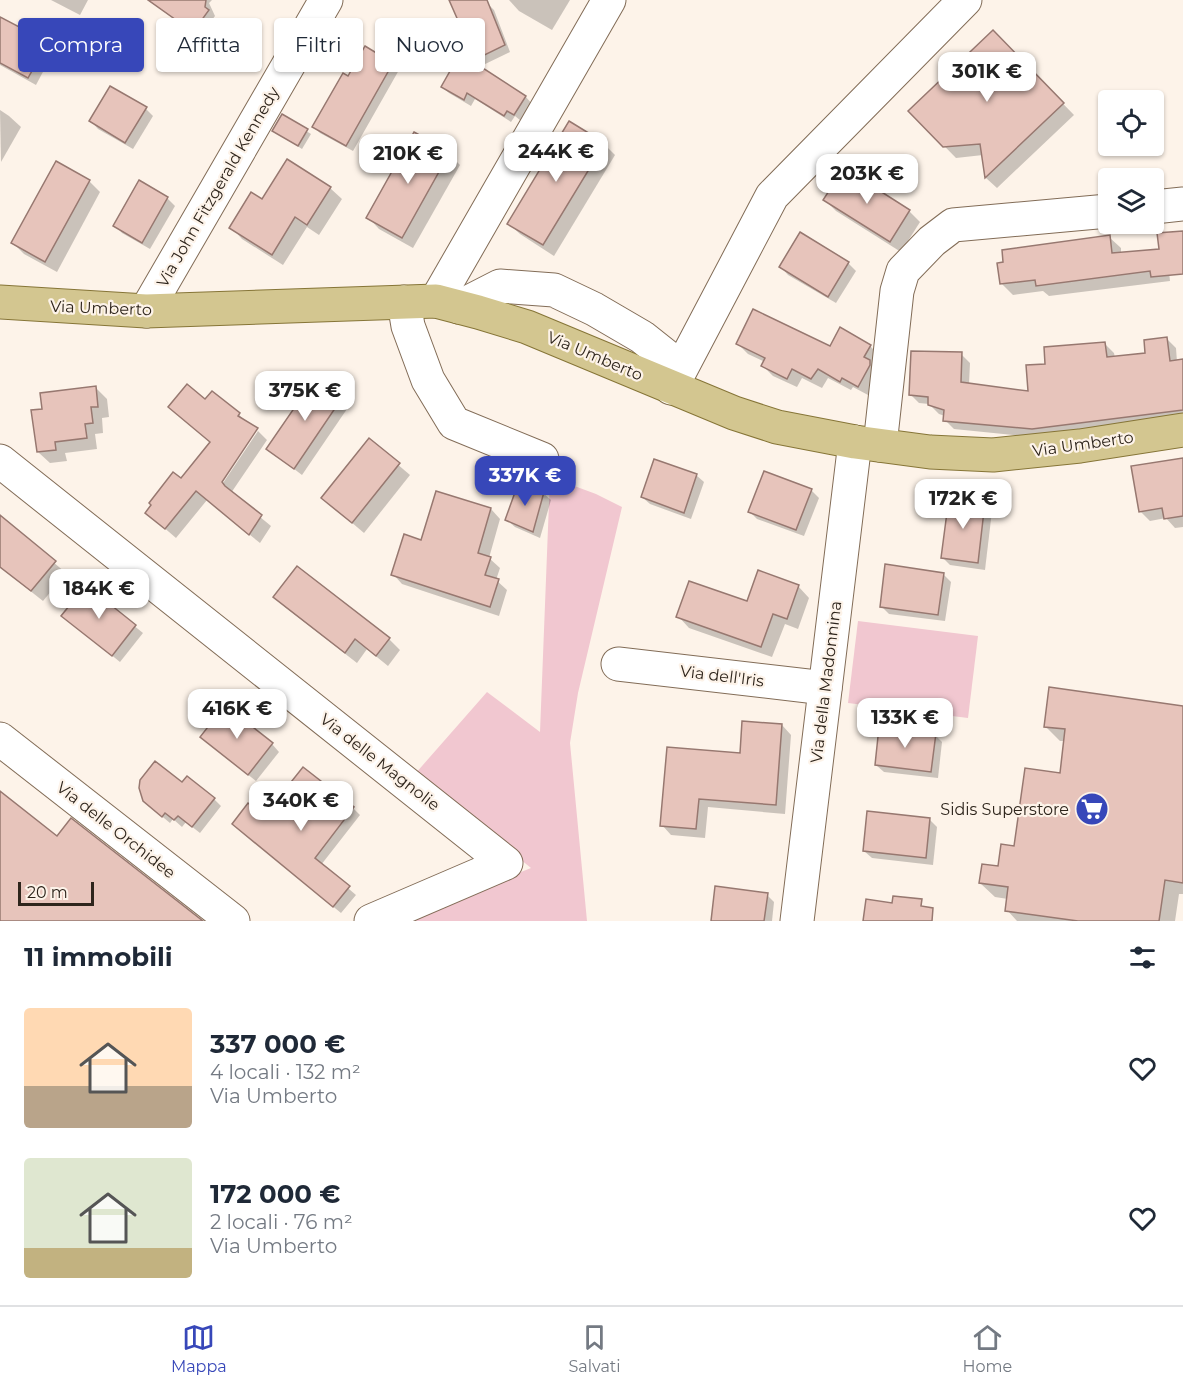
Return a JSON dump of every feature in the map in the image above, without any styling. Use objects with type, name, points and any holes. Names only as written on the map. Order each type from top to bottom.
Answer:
[{"type":"main road","name":"Via Umberto","points":[[0,302],[146,311],[404,302],[447,304],[526,327],[676,378],[734,413],[777,426],[868,444],[930,452],[993,455],[1080,446],[1183,430]]},
{"type":"street","name":"Via John Fitzgerald Kennedy","points":[[146,311],[326,0]]},
{"type":"street","points":[[447,304],[609,0]]},
{"type":"street","points":[[447,304],[500,286],[554,290],[594,309],[642,338],[676,378],[772,196],[965,0]]},
{"type":"street","points":[[1164,206],[1183,204]]},
{"type":"street","name":"Via della Madonnina","points":[[797,921],[825,688],[868,444],[897,291],[903,271],[932,241],[953,225],[1098,212]]},
{"type":"street","points":[[404,302],[408,326],[428,380],[454,423],[542,459]]},
{"type":"street","name":"Via delle Magnolie","points":[[0,461],[506,863],[371,921]]},
{"type":"street","name":"Via dell'Iris","points":[[618,664],[825,688]]},
{"type":"street","name":"Via delle Orchidee","points":[[0,739],[233,921]]},
{"type":"shaded area","points":[[550,477],[596,494],[622,507],[578,693],[570,743],[587,921],[399,921],[531,868],[415,774],[487,692],[540,732]]},
{"type":"shaded area","points":[[858,621],[978,636],[968,718],[848,703]]},
{"type":"building","points":[[148,0],[206,0],[205,7],[209,10],[203,18],[173,18]]},
{"type":"building","points":[[449,0],[487,0],[505,45],[485,55],[485,18],[457,18]]},
{"type":"building","points":[[0,17],[18,26],[18,72],[31,72],[28,78],[0,63]]},
{"type":"building","points":[[993,30],[1064,103],[985,178],[980,144],[943,147],[908,111]]},
{"type":"building","points":[[365,46],[375,52],[375,72],[388,72],[346,146],[312,127],[343,73],[348,76],[350,72],[363,72]]},
{"type":"building","points":[[485,69],[526,96],[514,115],[507,111],[504,116],[467,93],[464,100],[441,87],[449,72],[485,72]]},
{"type":"building","points":[[110,86],[147,107],[125,143],[89,121]]},
{"type":"building","points":[[282,114],[308,129],[298,146],[272,131]]},
{"type":"building","points":[[569,121],[605,143],[543,245],[507,224]]},
{"type":"building","points":[[414,132],[450,152],[402,238],[366,218]]},
{"type":"building","points":[[287,159],[331,187],[307,225],[295,217],[272,255],[229,228],[251,192],[262,199]]},
{"type":"building","points":[[56,161],[90,180],[45,262],[11,243]]},
{"type":"building","points":[[844,168],[910,210],[890,242],[823,200]]},
{"type":"building","points":[[139,180],[168,197],[142,243],[113,226]]},
{"type":"building","points":[[1183,231],[1183,274],[1151,277],[1150,271],[1036,286],[1035,280],[1000,284],[997,263],[1003,262],[1002,250],[1110,235],[1112,253],[1159,249],[1157,234]]},
{"type":"building","points":[[800,232],[849,262],[828,297],[779,267]]},
{"type":"building","points":[[753,309],[830,346],[840,327],[871,345],[864,357],[870,360],[870,365],[858,387],[842,378],[840,382],[818,369],[811,379],[792,369],[787,379],[761,366],[765,358],[736,344]]},
{"type":"building","points":[[1167,337],[1170,361],[1183,359],[1183,410],[1032,429],[943,421],[944,410],[928,405],[928,397],[909,395],[911,351],[962,352],[961,382],[1028,391],[1026,365],[1045,364],[1044,347],[1105,342],[1107,357],[1145,353],[1144,340]]},
{"type":"building","points":[[320,381],[329,381],[337,385],[342,390],[342,398],[294,469],[266,449],[308,388]]},
{"type":"building","points":[[187,384],[205,399],[212,391],[240,413],[238,416],[258,428],[222,482],[262,515],[249,535],[196,491],[165,529],[145,513],[151,505],[149,503],[173,472],[181,478],[210,442],[168,407]]},
{"type":"building","points":[[96,386],[98,407],[91,407],[93,423],[85,424],[87,438],[55,442],[56,450],[37,452],[31,410],[42,409],[40,393]]},
{"type":"building","points":[[369,438],[400,463],[352,523],[321,498]]},
{"type":"building","points":[[1183,458],[1183,516],[1164,519],[1162,508],[1139,512],[1131,466]]},
{"type":"building","points":[[654,459],[697,474],[684,513],[641,497]]},
{"type":"building","points":[[764,471],[812,489],[796,530],[748,512]]},
{"type":"building","points":[[518,484],[544,492],[533,532],[505,520]]},
{"type":"building","points":[[436,491],[491,508],[478,553],[491,557],[485,575],[499,579],[490,607],[391,575],[404,534],[421,540]]},
{"type":"building","points":[[949,497],[985,502],[978,563],[941,558]]},
{"type":"building","points":[[0,515],[56,561],[31,591],[0,567]]},
{"type":"building","points":[[885,564],[944,573],[938,615],[880,607]]},
{"type":"building","points":[[297,566],[390,638],[376,656],[355,639],[345,653],[273,597]]},
{"type":"building","points":[[758,570],[799,585],[787,619],[773,614],[761,647],[676,617],[689,581],[747,601]]},
{"type":"building","points":[[86,585],[136,625],[112,656],[61,616]]},
{"type":"building","points":[[1049,687],[1183,706],[1183,883],[1165,880],[1159,921],[1078,921],[1005,911],[1008,887],[979,883],[982,864],[998,866],[1001,844],[1014,846],[1025,768],[1060,773],[1065,729],[1044,727]]},
{"type":"building","points":[[225,705],[273,743],[248,775],[200,737]]},
{"type":"building","points":[[742,721],[782,724],[776,805],[699,799],[696,829],[660,826],[667,747],[740,753]]},
{"type":"building","points":[[879,727],[936,733],[931,772],[875,765]]},
{"type":"building","points":[[155,761],[182,782],[187,776],[215,798],[192,827],[178,816],[174,820],[165,813],[162,817],[143,801],[139,788],[140,780]]},
{"type":"building","points":[[303,767],[354,807],[315,858],[350,886],[333,907],[232,824],[248,803],[264,816]]},
{"type":"building","points":[[0,791],[57,836],[71,818],[203,921],[0,921]]},
{"type":"building","points":[[867,811],[930,818],[926,858],[863,851]]},
{"type":"building","points":[[715,886],[768,893],[764,921],[711,921]]},
{"type":"building","points":[[893,896],[922,899],[921,906],[933,908],[932,921],[863,921],[866,899],[892,903]]},
{"type":"place","name":"Sidis Superstore","points":[[1092,809]]}]
